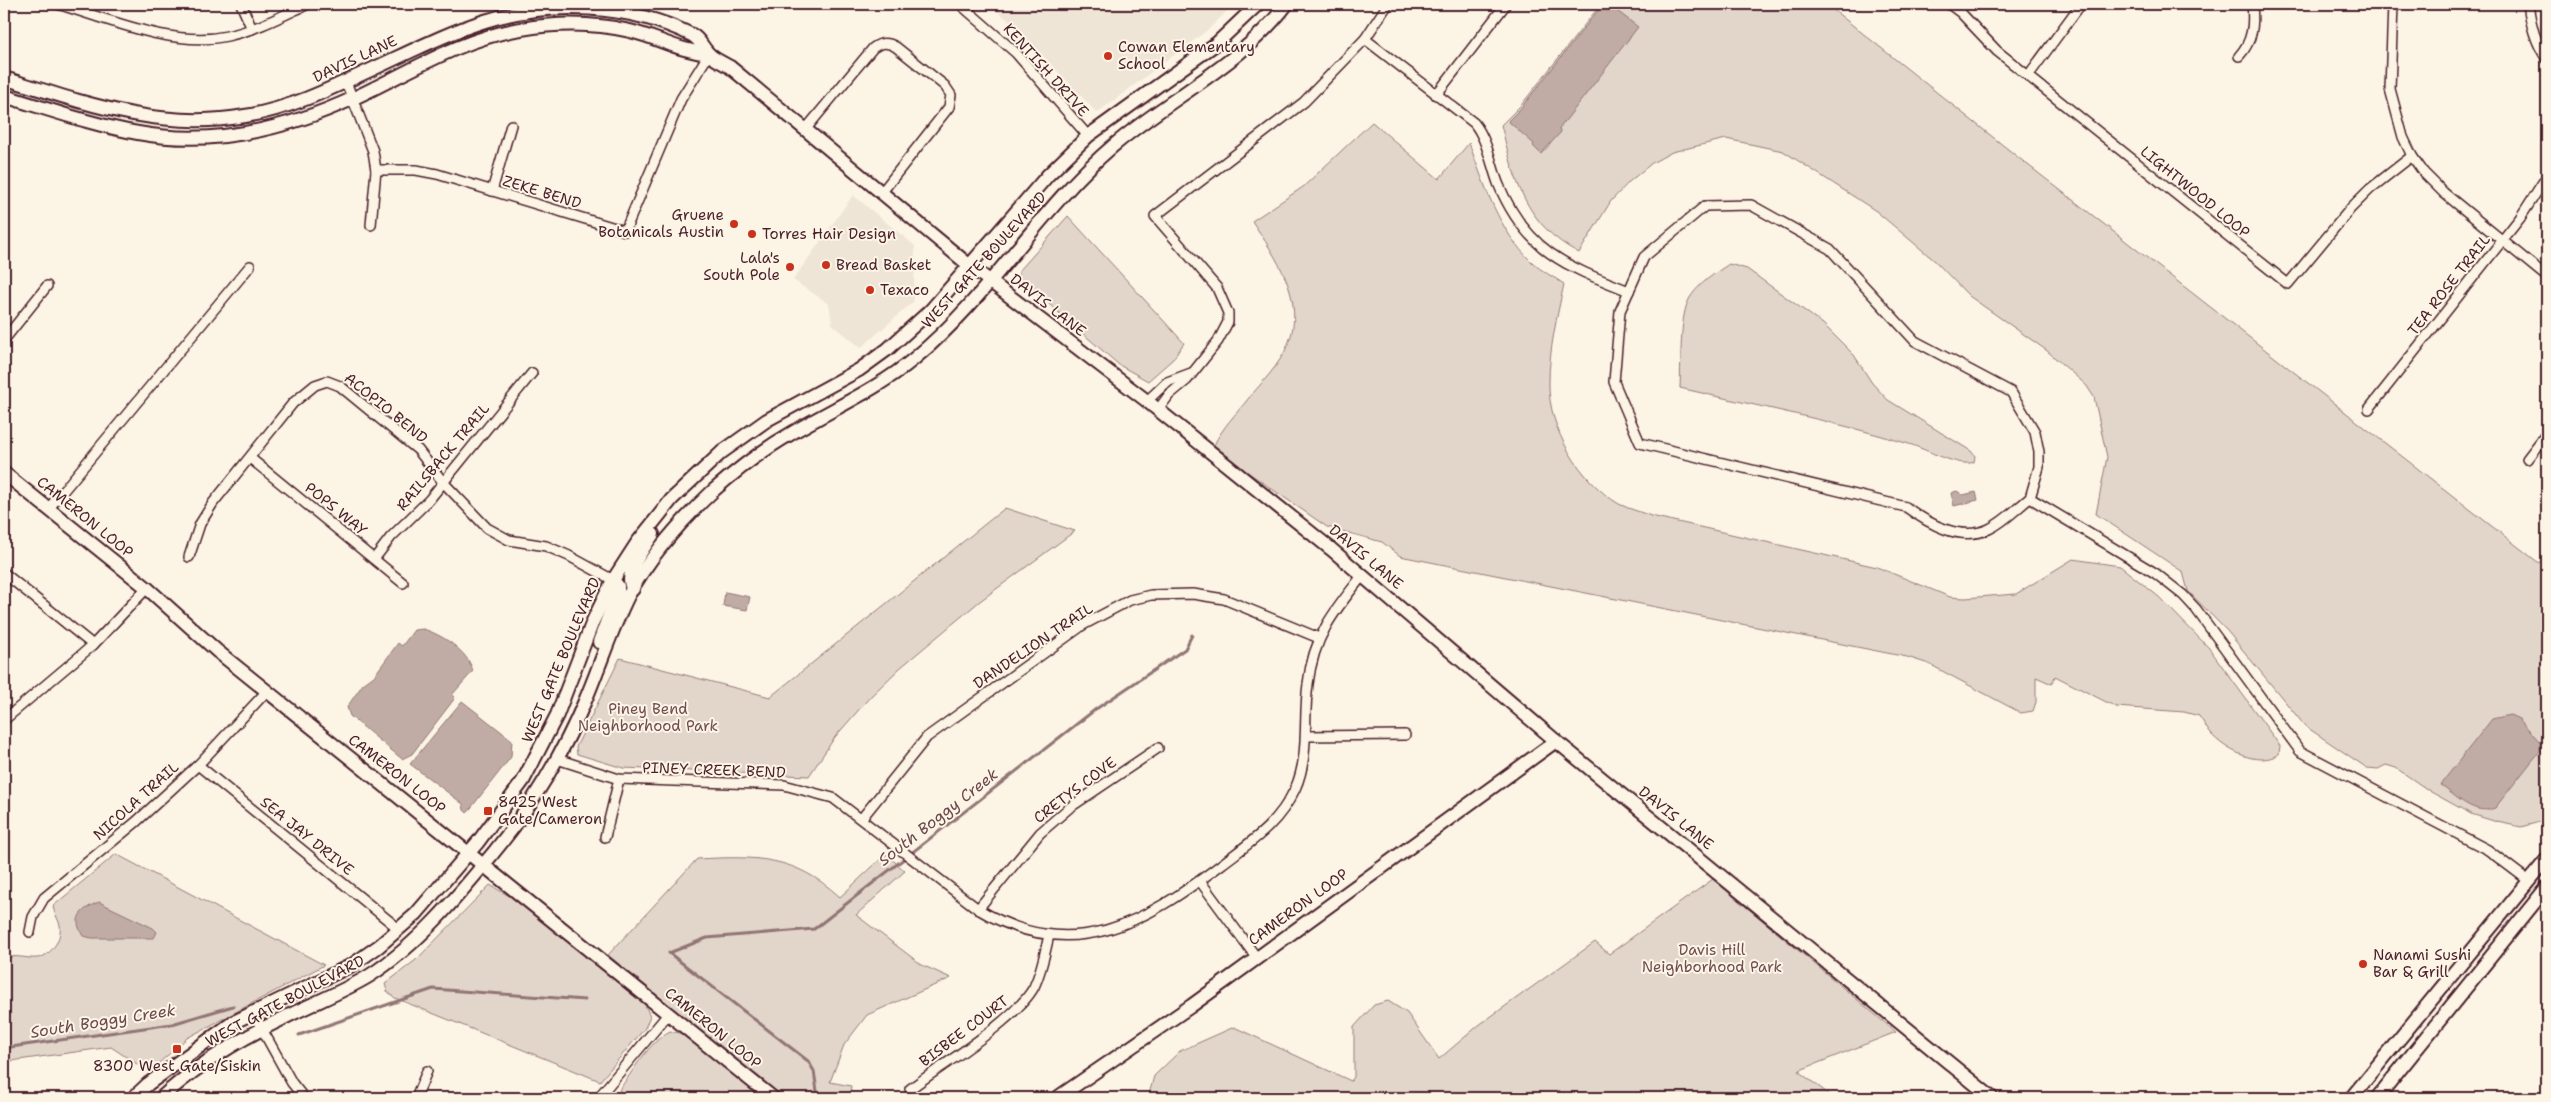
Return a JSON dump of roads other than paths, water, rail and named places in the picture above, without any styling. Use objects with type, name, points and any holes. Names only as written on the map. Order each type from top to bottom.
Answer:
[{"type":"street","points":[[56,4],[185,39],[205,40],[252,29],[308,4]]},
{"type":"street","points":[[241,4],[252,29]]},
{"type":"street","name":"KENTISH DRIVE","points":[[960,4],[1016,53],[1088,136]]},
{"type":"street","name":"WEST GATE BOULEVARD","points":[[133,1098],[183,1057],[252,1012],[352,964],[399,929],[434,895],[523,781],[541,751],[593,621],[613,580],[637,543],[672,499],[722,452],[766,420],[860,370],[888,349],[931,310],[1048,175],[1088,136],[1167,77],[1217,43],[1258,4]]},
{"type":"street","name":"WEST GATE BOULEVARD","points":[[161,1098],[194,1069],[262,1029],[370,975],[429,926],[484,864],[529,805],[557,759],[633,588],[688,515],[755,456],[792,432],[870,392],[914,359],[951,326],[1039,222],[1094,162],[1125,136],[1246,46],[1277,17],[1286,4]]},
{"type":"street","points":[[1158,410],[1170,395],[1187,380],[1218,340],[1228,322],[1227,307],[1217,288],[1202,268],[1155,216],[1304,102],[1365,39],[1388,4]]},
{"type":"street","points":[[1436,95],[1506,4]]},
{"type":"street","name":"LIGHTWOOD LOOP","points":[[1949,4],[1961,13],[1997,51],[2288,284],[2351,208],[2370,189],[2412,156]]},
{"type":"street","points":[[2028,76],[2081,4]]},
{"type":"street","points":[[2239,56],[2250,41],[2253,31],[2252,4]]},
{"type":"street","points":[[2393,4],[2390,90],[2403,137],[2412,156],[2424,173],[2444,193],[2547,277]]},
{"type":"street","points":[[2528,4],[2530,24],[2538,46],[2547,58]]},
{"type":"street","points":[[552,6],[553,25]]},
{"type":"street","name":"DAVIS LANE","points":[[4,78],[109,110],[174,121],[211,121],[272,111],[305,100],[453,32],[486,20],[552,6],[606,10],[642,17],[694,36],[709,54],[730,67],[970,266],[1147,401],[1362,575],[1556,741],[1992,1098]]},
{"type":"street","name":"DAVIS LANE","points":[[4,96],[106,126],[172,138],[245,134],[278,127],[310,117],[459,48],[490,36],[520,29],[553,25],[604,27],[630,31],[687,52],[709,54]]},
{"type":"street","points":[[1365,39],[1478,128],[1508,204],[1532,239],[1561,262],[1629,290]]},
{"type":"street","points":[[805,130],[874,48],[881,44],[892,44],[946,86],[951,95],[945,112],[882,192]]},
{"type":"street","name":"ZEKE BEND","points":[[376,170],[423,172],[625,231],[681,99],[709,54]]},
{"type":"street","points":[[1167,77],[1179,83],[1197,84]]},
{"type":"street","points":[[346,82],[367,133],[376,170],[371,225]]},
{"type":"street","points":[[492,191],[511,125]]},
{"type":"street","name":"TEA ROSE TRAIL","points":[[2368,409],[2503,240],[2534,198],[2547,176]]},
{"type":"street","points":[[1704,206],[1750,206],[1830,249],[1915,341],[2011,392],[2035,432],[2038,446],[2039,467],[2030,498],[1990,529],[1965,534],[1950,531],[1925,520],[1906,507],[1640,443],[1614,382],[1620,311],[1644,257],[1704,206]]},
{"type":"street","points":[[49,508],[250,266]]},
{"type":"street","points":[[4,340],[47,286]]},
{"type":"street","name":"RAILSBACK TRAIL","points":[[375,558],[391,538],[429,500],[532,373]]},
{"type":"street","points":[[1147,401],[1167,382],[1191,373]]},
{"type":"street","name":"ACOPIO BEND","points":[[189,557],[204,514],[293,403],[315,386],[328,381],[340,386],[418,450],[443,482],[476,518],[498,535],[509,540],[550,548],[613,580]]},
{"type":"street","points":[[2527,459],[2547,433]]},
{"type":"street","name":"POPS WAY","points":[[250,458],[375,558],[403,583]]},
{"type":"street","name":"CAMERON LOOP","points":[[4,473],[147,588],[217,651],[773,1098]]},
{"type":"street","points":[[2030,498],[2155,573],[2183,595],[2196,609],[2300,751],[2488,850],[2529,881]]},
{"type":"street","points":[[633,588],[630,584],[631,572],[654,532],[662,511]]},
{"type":"street","points":[[4,573],[93,646]]},
{"type":"street","name":"PINEY CREEK BEND","points":[[557,759],[619,779],[784,785],[833,798],[903,849],[978,909],[1016,928],[1049,935],[1074,936],[1096,934],[1133,922],[1200,881],[1269,829],[1284,809],[1296,788],[1307,736],[1307,686],[1319,638],[1332,613],[1362,575]]},
{"type":"street","points":[[596,671],[597,649],[618,591],[618,586],[613,580]]},
{"type":"street","points":[[4,720],[93,646],[147,588]]},
{"type":"street","name":"DANDELION TRAIL","points":[[862,818],[926,737],[1083,625],[1130,600],[1175,594],[1210,596],[1319,638]]},
{"type":"street","name":"NICOLA TRAIL","points":[[30,932],[32,918],[44,898],[136,822],[198,765],[267,691]]},
{"type":"street","points":[[1307,736],[1405,735]]},
{"type":"street","name":"CAMERON LOOP","points":[[1057,1098],[1191,1006],[1556,741]]},
{"type":"street","name":"CRETYS COVE","points":[[978,909],[1040,832],[1069,808],[1158,748]]},
{"type":"street","name":"SEA JAY DRIVE","points":[[198,765],[399,929]]},
{"type":"street","points":[[605,837],[619,779]]},
{"type":"street","points":[[2351,1098],[2547,859]]},
{"type":"street","points":[[1200,881],[1256,958]]},
{"type":"street","points":[[2377,1098],[2547,887]]},
{"type":"street","name":"BISBEE COURT","points":[[910,1089],[998,1024],[1023,1002],[1033,988],[1041,970],[1049,935]]},
{"type":"street","points":[[2448,978],[2463,991]]},
{"type":"street","points":[[252,1012],[292,1083],[304,1098]]},
{"type":"street","points":[[598,1098],[668,1013]]},
{"type":"street","points":[[416,1098],[427,1071]]},
{"type":"waterway","name":"South Boggy Creek","points":[[818,1098],[814,1071],[808,1061],[669,953],[707,938],[814,929],[1096,709],[1185,649],[1192,635]]},
{"type":"waterway","name":"South Boggy Creek","points":[[299,1035],[433,989],[585,1000]]},
{"type":"waterway","name":"South Boggy Creek","points":[[4,1048],[172,1024],[233,1006]]},
{"type":"place","name":"Cowan Elementary School","points":[[1108,56]]},
{"type":"place","name":"Gruene Botanicals Austin","points":[[734,224]]},
{"type":"place","name":"Torres Hair Design","points":[[752,234]]},
{"type":"place","name":"Bread Basket","points":[[826,265]]},
{"type":"place","name":"Lala's South Pole","points":[[790,267]]},
{"type":"place","name":"Texaco","points":[[870,290]]},
{"type":"place","name":"8425 West Gate/Cameron","points":[[488,811]]},
{"type":"place","name":"Nanami Sushi Bar & Grill","points":[[2363,964]]},
{"type":"place","name":"8300 West Gate/Siskin","points":[[177,1049]]},
{"type":"park label","name":"Piney Bend Neighborhood Park","points":[[648,718]]},
{"type":"park label","name":"Davis Hill Neighborhood Park","points":[[1712,958]]}]
